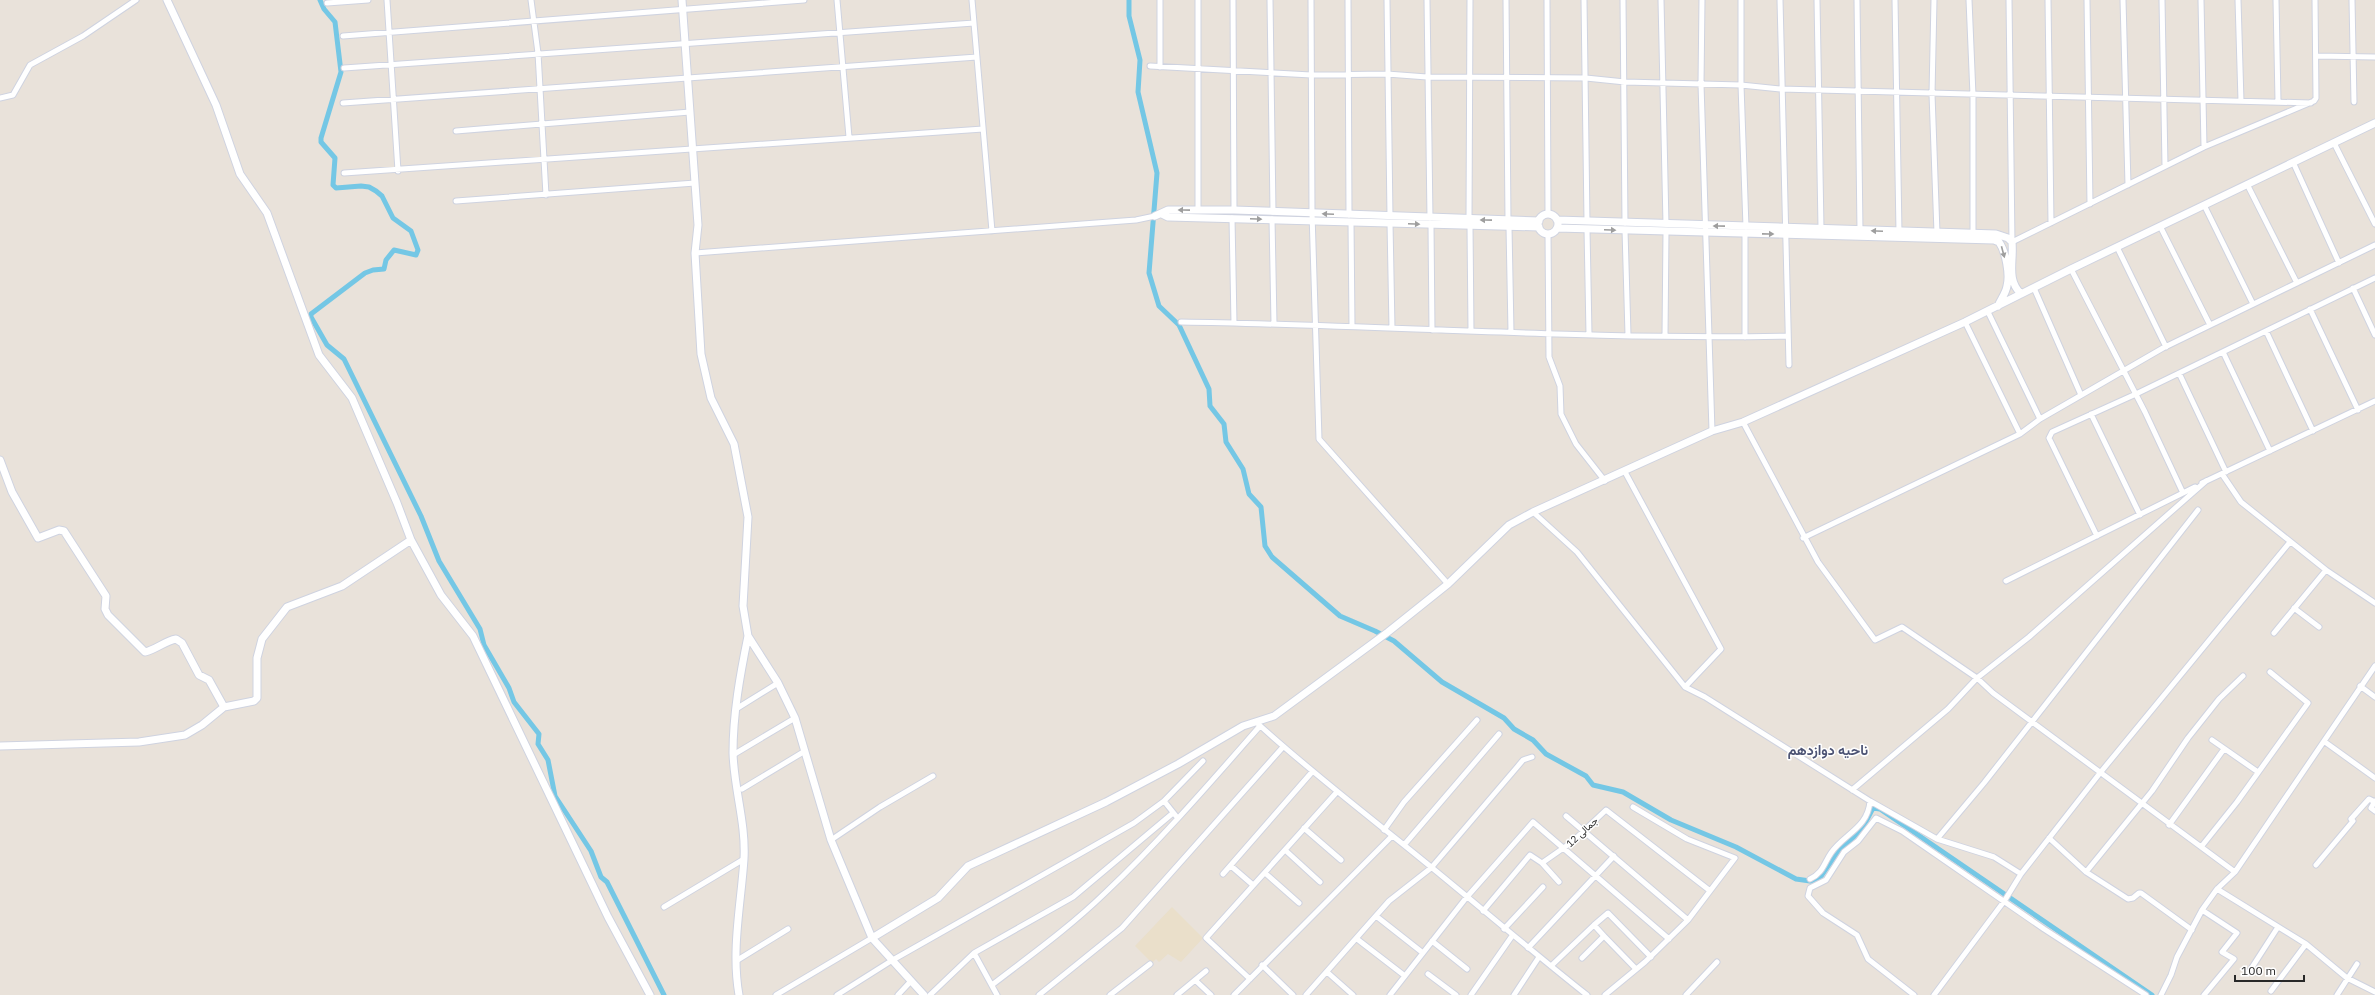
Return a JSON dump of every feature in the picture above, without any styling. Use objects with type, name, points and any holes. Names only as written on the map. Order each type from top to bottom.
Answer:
[{"type":"street","points":[[0,98],[13,95],[30,65],[83,36],[136,0]]},
{"type":"street","points":[[167,0],[216,105],[240,174],[267,213],[319,354],[352,398],[411,540],[441,595],[473,636],[608,917],[650,995]]},
{"type":"street","points":[[327,3],[368,0]]},
{"type":"street","points":[[387,0],[398,171]]},
{"type":"street","points":[[531,0],[538,54],[546,195]]},
{"type":"street","points":[[682,0],[698,225],[695,253],[701,354],[710,398],[734,444],[748,517],[743,606],[748,636],[736,709],[733,755],[743,818],[744,859],[738,900],[736,961],[738,995]]},
{"type":"street","points":[[343,36],[804,0]]},
{"type":"street","points":[[837,0],[849,137]]},
{"type":"street","points":[[972,0],[992,231]]},
{"type":"street","points":[[1160,0],[1160,67]]},
{"type":"street","points":[[1198,0],[1198,210]]},
{"type":"street","points":[[1233,0],[1234,323]]},
{"type":"street","points":[[1270,0],[1274,324]]},
{"type":"street","points":[[1311,0],[1312,217],[1319,439],[1448,584]]},
{"type":"street","points":[[1348,0],[1352,326]]},
{"type":"street","points":[[1387,0],[1392,328]]},
{"type":"street","points":[[1427,0],[1432,330]]},
{"type":"street","points":[[1470,0],[1471,77],[1469,223],[1471,331]]},
{"type":"street","points":[[1506,0],[1508,78],[1508,224],[1511,332]]},
{"type":"street","points":[[1547,0],[1548,214]]},
{"type":"street","points":[[1584,0],[1586,78],[1586,221]]},
{"type":"street","points":[[1623,0],[1625,82],[1625,226],[1628,335]]},
{"type":"street","points":[[1661,0],[1666,228],[1665,336]]},
{"type":"street","points":[[1702,0],[1701,84],[1704,226],[1712,431]]},
{"type":"street","points":[[1741,0],[1741,85],[1745,230],[1745,337]]},
{"type":"street","points":[[1780,0],[1787,336],[1789,365]]},
{"type":"street","points":[[1817,0],[1822,228]]},
{"type":"street","points":[[1857,0],[1860,230]]},
{"type":"street","points":[[1895,0],[1895,93],[1899,232]]},
{"type":"street","points":[[1934,0],[1932,94],[1936,233]]},
{"type":"street","points":[[1969,0],[1973,95],[1973,234]]},
{"type":"street","points":[[2009,0],[2011,96],[2011,278],[2014,286],[2021,294]]},
{"type":"street","points":[[2048,0],[2051,223]]},
{"type":"street","points":[[2087,0],[2087,98],[2090,204]]},
{"type":"street","points":[[2122,0],[2128,185]]},
{"type":"street","points":[[2162,0],[2165,166]]},
{"type":"street","points":[[2200,0],[2204,147]]},
{"type":"street","points":[[2238,0],[2241,101]]},
{"type":"street","points":[[2276,0],[2278,101]]},
{"type":"street","points":[[2012,242],[2204,147],[2311,103],[2316,98],[2317,56],[2315,0]]},
{"type":"street","points":[[2352,0],[2354,102]]},
{"type":"street","points":[[344,68],[391,66],[974,23]]},
{"type":"street","points":[[343,103],[977,56]]},
{"type":"street","points":[[2317,56],[2375,57]]},
{"type":"street","points":[[1150,66],[1311,75],[1387,74],[1427,77],[1586,78],[1625,82],[1741,85],[1781,89],[1858,92],[2311,103]]},
{"type":"street","points":[[456,131],[690,112]]},
{"type":"street","points":[[776,995],[938,898],[968,866],[1106,802],[1178,764],[1243,726],[1258,724],[1274,716],[1388,632],[1448,584],[1509,525],[1533,512],[1625,472],[1712,431],[1743,422],[1988,312],[2071,269],[2375,123]]},
{"type":"street","points":[[344,173],[398,171],[849,137],[983,129]]},
{"type":"street","points":[[2334,142],[2375,224]]},
{"type":"street","points":[[2293,162],[2339,263]]},
{"type":"street","points":[[456,201],[695,183]]},
{"type":"street","points":[[2247,184],[2297,283]]},
{"type":"street","points":[[2204,205],[2253,304]]},
{"type":"street","points":[[695,253],[1136,220],[1159,215],[1168,210],[1198,210],[1272,216],[1539,224]]},
{"type":"street","points":[[1159,215],[1168,217],[1233,214]]},
{"type":"street","points":[[1548,214],[1554,216],[1557,224],[1555,232],[1548,234],[1542,232],[1539,224],[1542,216],[1548,214]]},
{"type":"street","points":[[1557,224],[1586,221],[1705,233],[1745,230]]},
{"type":"street","points":[[1557,224],[1587,229],[1625,226]]},
{"type":"street","points":[[1666,228],[1704,226],[1745,230],[1997,241],[2003,250],[2008,280],[1998,306]]},
{"type":"street","points":[[2160,226],[2210,325]]},
{"type":"street","points":[[1785,231],[1822,228],[1999,235],[2008,238],[2012,242]]},
{"type":"street","points":[[1587,229],[1589,334]]},
{"type":"street","points":[[1548,234],[1549,357],[1560,386],[1561,414],[1563,421],[1576,444],[1605,481]]},
{"type":"street","points":[[1803,538],[2020,434],[2040,419],[2166,346],[2375,245]]},
{"type":"street","points":[[2117,247],[2166,346]]},
{"type":"street","points":[[2071,269],[2124,370],[2183,493]]},
{"type":"street","points":[[2097,536],[2049,438],[2052,432],[2136,394],[2375,278]]},
{"type":"street","points":[[2034,288],[2081,395]]},
{"type":"street","points":[[2353,288],[2375,335]]},
{"type":"street","points":[[2310,310],[2358,410]]},
{"type":"street","points":[[1988,312],[2040,419]]},
{"type":"street","points":[[1182,322],[1315,324],[1432,330],[1709,338],[1787,336]]},
{"type":"street","points":[[1965,322],[2020,434]]},
{"type":"street","points":[[2266,331],[2313,431]]},
{"type":"street","points":[[2223,352],[2270,451]]},
{"type":"street","points":[[2179,373],[2224,473],[2241,502],[2326,570],[2375,603]]},
{"type":"street","points":[[2006,582],[2206,481],[2375,401]]},
{"type":"street","points":[[2092,414],[2140,515]]},
{"type":"street","points":[[1743,422],[1803,538],[1818,562],[1875,640],[1902,627],[1976,678],[1993,693],[2032,720],[2235,872]]},
{"type":"street","points":[[0,460],[12,492],[38,538],[59,530],[64,531],[106,596],[105,609],[108,615],[145,652],[156,649],[169,640],[176,639],[182,643],[199,675],[209,680],[224,707]]},
{"type":"street","points":[[1625,472],[1721,649],[1685,687]]},
{"type":"street","points":[[1852,790],[1948,708],[1976,678],[2029,637],[2206,481]]},
{"type":"street","points":[[1937,839],[2198,510]]},
{"type":"street","points":[[1533,512],[1577,552],[1685,687],[1705,697],[1870,801],[1937,839],[1994,857],[2021,874]]},
{"type":"street","points":[[0,746],[139,742],[184,735],[202,725],[224,707],[254,701],[257,698],[257,658],[262,639],[287,607],[342,586],[411,540]]},
{"type":"street","points":[[1934,995],[2012,890],[2021,874],[2100,772],[2290,542]]},
{"type":"street","points":[[2274,633],[2326,570]]},
{"type":"street","points":[[2294,608],[2319,626]]},
{"type":"street","points":[[748,636],[778,683],[795,718],[831,840],[872,938],[891,961],[924,995]]},
{"type":"street","points":[[2161,995],[2171,975],[2177,957],[2202,910],[2217,889],[2235,872],[2325,742],[2360,686],[2375,666]]},
{"type":"street","points":[[2201,847],[2308,703],[2270,672]]},
{"type":"street","points":[[2086,872],[2142,803],[2188,738],[2219,699],[2243,676]]},
{"type":"street","points":[[736,709],[778,683]]},
{"type":"street","points":[[2360,686],[2375,697]]},
{"type":"street","points":[[733,755],[795,718]]},
{"type":"street","points":[[1384,830],[1404,802],[1478,720]]},
{"type":"street","points":[[1258,724],[1336,793],[1404,845],[1512,936],[1587,995]]},
{"type":"street","points":[[992,985],[1069,927],[1105,894],[1178,818],[1258,724]]},
{"type":"street","points":[[1404,845],[1499,734]]},
{"type":"street","points":[[2212,740],[2258,772]]},
{"type":"street","points":[[2325,742],[2375,778]]},
{"type":"street","points":[[1039,995],[1122,928],[1283,747]]},
{"type":"street","points":[[2169,824],[2224,749]]},
{"type":"street","points":[[742,789],[805,751]]},
{"type":"street","points":[[1306,995],[1389,901],[1432,868],[1518,766],[1524,760],[1532,757]]},
{"type":"street","points":[[837,995],[891,961],[1134,822],[1164,801],[1203,761]]},
{"type":"street","points":[[1223,874],[1312,772]]},
{"type":"street","points":[[831,840],[880,807],[933,776]]},
{"type":"street","points":[[1250,979],[1206,938],[1336,793]]},
{"type":"street","points":[[2316,865],[2354,822],[2351,819],[2369,799],[2375,802],[2371,808],[2375,811]]},
{"type":"street","points":[[1164,801],[1178,818]]},
{"type":"street","points":[[1810,879],[1818,876],[1832,852],[1858,829],[1869,809],[1870,801]]},
{"type":"street","points":[[1605,995],[1651,957],[1688,920],[1735,857],[1687,839],[1633,807]]},
{"type":"street","name":"جمالی 12","points":[[1542,863],[1585,831],[1607,810],[1709,890]]},
{"type":"street","points":[[930,995],[974,953],[1073,897],[1173,813]]},
{"type":"street","points":[[1566,816],[1688,920]]},
{"type":"street","points":[[1914,995],[1868,959],[1857,935],[1823,913],[1808,896],[1810,888],[1826,880],[1844,852],[1858,841],[1876,818],[1902,832],[2004,900],[2044,929],[2146,995]]},
{"type":"street","points":[[1390,995],[1466,898],[1533,822],[1669,940]]},
{"type":"street","points":[[1304,828],[1341,860]]},
{"type":"street","points":[[1234,995],[1262,965],[1392,836]]},
{"type":"street","points":[[2049,838],[2086,872],[2128,899],[2142,893],[2192,930]]},
{"type":"street","points":[[1285,850],[1320,882]]},
{"type":"street","points":[[1483,911],[1528,856],[1531,855],[1542,863],[1559,882]]},
{"type":"street","points":[[1528,948],[1614,856]]},
{"type":"street","points":[[664,907],[744,859]]},
{"type":"street","points":[[1231,866],[1253,885]]},
{"type":"street","points":[[1265,873],[1299,903]]},
{"type":"street","points":[[1504,929],[1543,887]]},
{"type":"street","points":[[2217,889],[2306,944],[2347,978],[2375,992]]},
{"type":"street","points":[[2202,910],[2237,933],[2222,952],[2234,959],[2204,995]]},
{"type":"street","points":[[1551,966],[1608,913],[1651,957]]},
{"type":"street","points":[[1376,916],[1423,953]]},
{"type":"street","points":[[1594,925],[1636,969]]},
{"type":"street","points":[[2249,972],[2278,927]]},
{"type":"street","points":[[736,961],[788,929]]},
{"type":"street","points":[[1471,995],[1512,936]]},
{"type":"street","points":[[1582,958],[1604,936]]},
{"type":"street","points":[[1357,939],[1405,976]]},
{"type":"street","points":[[1432,942],[1467,969]]},
{"type":"street","points":[[2271,991],[2306,944]]},
{"type":"street","points":[[974,953],[998,995]]},
{"type":"street","points":[[1514,995],[1539,957]]},
{"type":"street","points":[[1686,995],[1717,962]]},
{"type":"street","points":[[1110,995],[1150,964]]},
{"type":"street","points":[[2337,995],[2356,964]]},
{"type":"street","points":[[1262,965],[1293,995]]},
{"type":"street","points":[[1177,995],[1206,971]]},
{"type":"street","points":[[1327,972],[1353,995]]},
{"type":"street","points":[[1428,974],[1456,995]]},
{"type":"street","points":[[1195,980],[1211,995]]},
{"type":"street","points":[[898,995],[911,981]]},
{"type":"shaded area","points":[[1172,907],[1203,938],[1181,962],[1168,954],[1159,962],[1156,959],[1152,963],[1135,946]]},
{"type":"waterway","points":[[320,0],[324,9],[335,22],[341,72],[321,138],[321,142],[335,158],[333,185],[336,188],[361,186],[369,187],[376,191],[382,196],[393,218],[411,231],[418,250],[416,255],[394,250],[386,260],[384,269],[373,270],[365,273],[311,314],[311,317],[327,345],[344,359],[421,516],[439,561],[480,629],[484,645],[509,688],[514,702],[539,734],[538,744],[548,760],[555,796],[591,851],[601,877],[607,882],[664,995]]},
{"type":"waterway","points":[[1129,0],[1129,16],[1140,60],[1138,92],[1157,173],[1149,273],[1159,306],[1179,325],[1209,389],[1210,406],[1224,424],[1226,442],[1243,469],[1249,494],[1261,507],[1265,546],[1272,557],[1340,616],[1394,641],[1442,682],[1504,718],[1514,729],[1533,740],[1546,754],[1586,776],[1593,785],[1623,792],[1671,820],[1736,847],[1796,879],[1817,882],[1837,853],[1862,829],[1873,808],[1880,809],[2152,995]]},
{"type":"district","name":"ناحیه دوازدهم","points":[[1828,750]]}]
